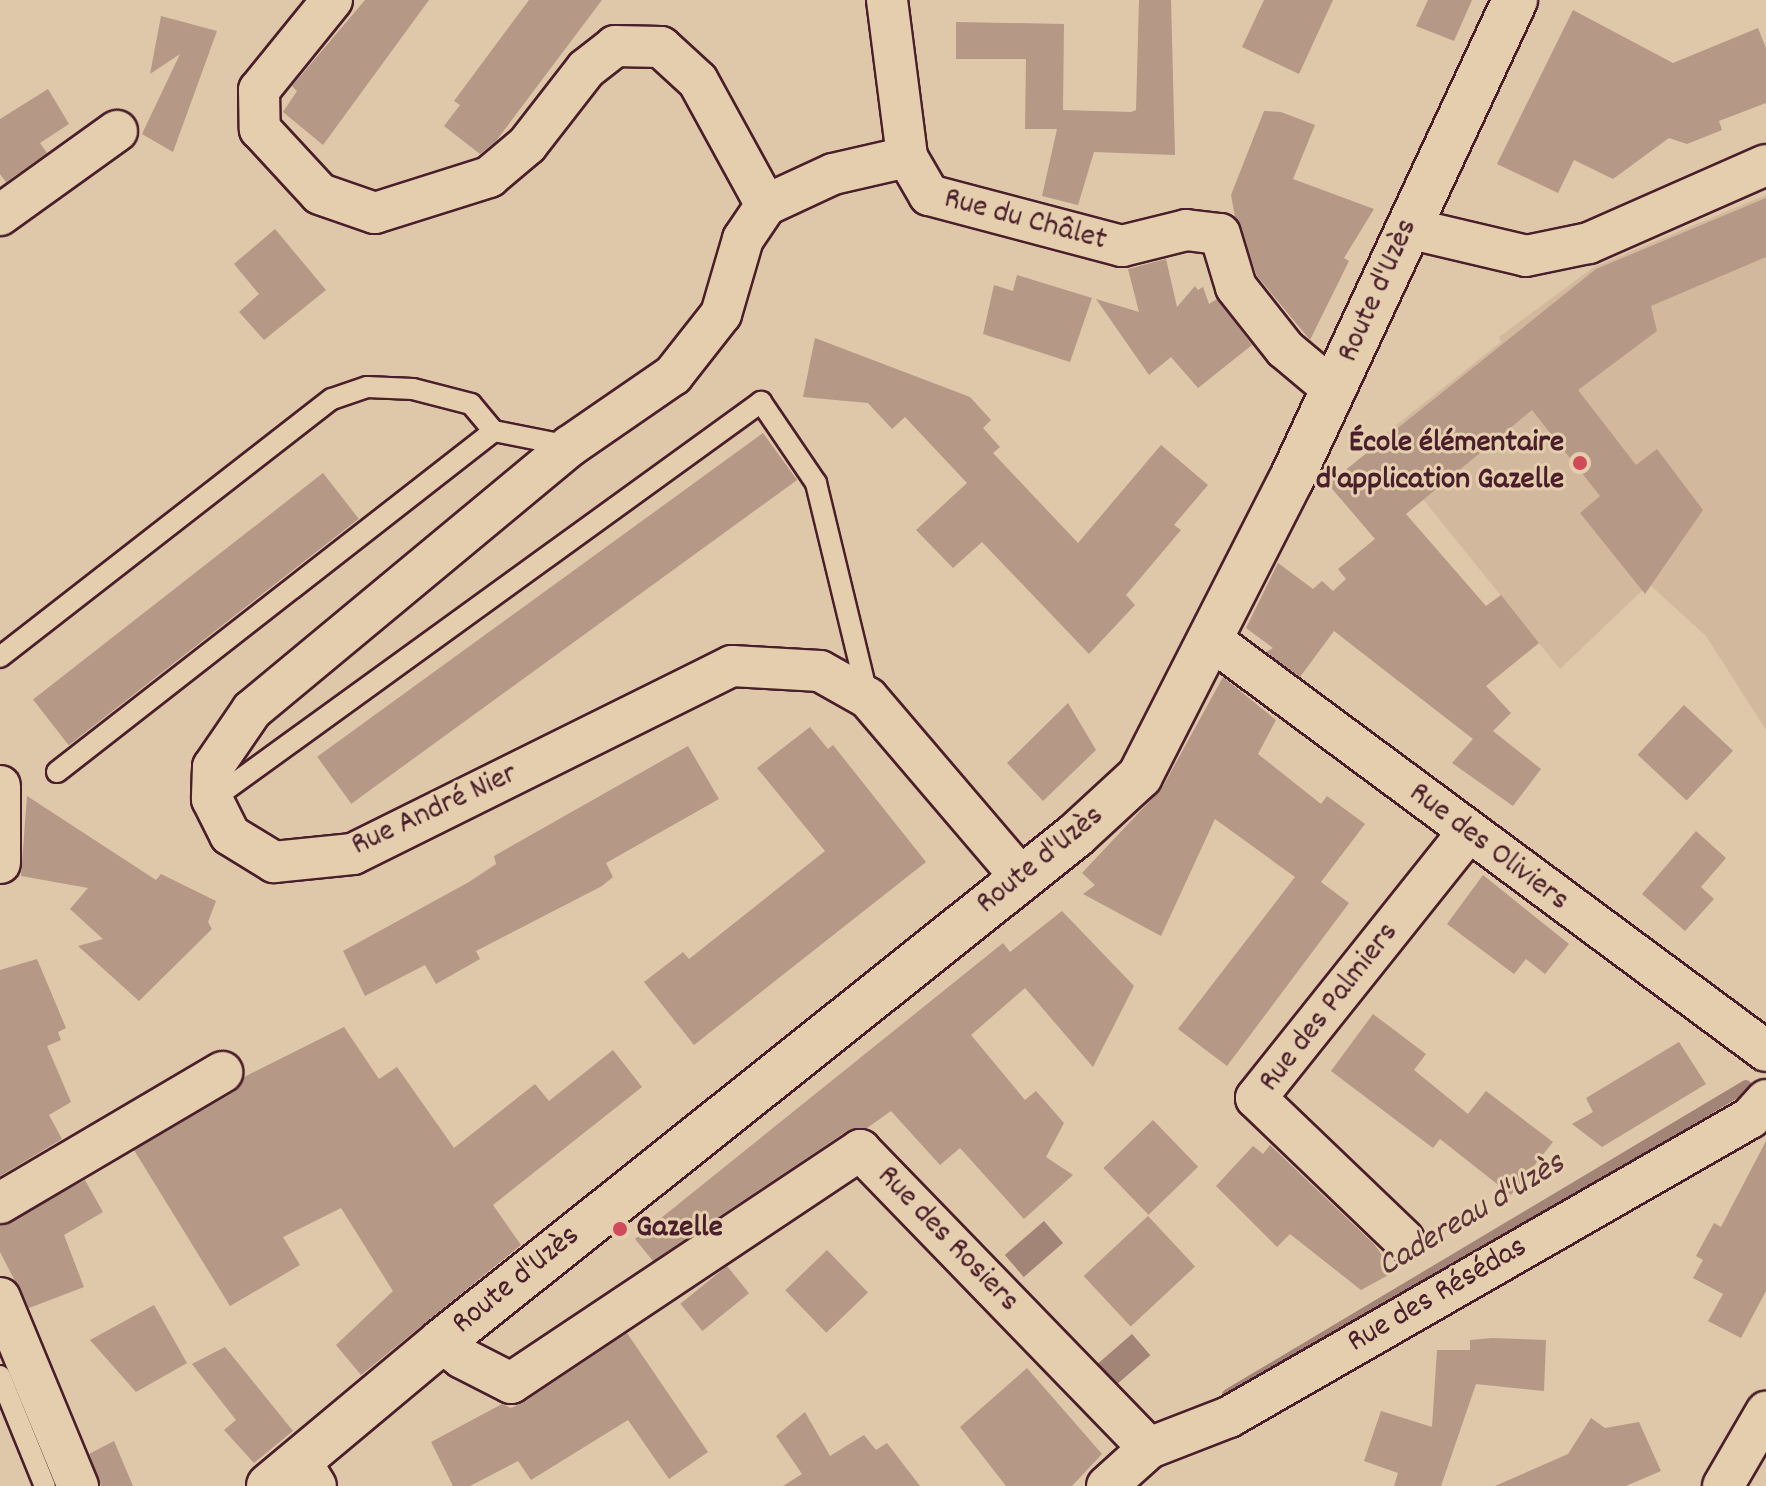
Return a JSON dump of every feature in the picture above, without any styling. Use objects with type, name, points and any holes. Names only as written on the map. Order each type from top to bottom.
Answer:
[{"type":"main road","name":"Route d'Uzès","points":[[295,1478],[441,1342],[1022,878],[1140,776],[1213,641],[1334,390],[1515,0]]},
{"type":"street","points":[[332,0],[259,90],[260,129],[320,194],[375,213],[489,177],[527,145],[586,69],[615,46],[661,47],[698,81],[766,205]]},
{"type":"street","name":"Rue du Châlet","points":[[887,0],[907,157],[929,195],[1122,246],[1186,230],[1220,234],[1236,287],[1285,349],[1334,390]]},
{"type":"street","points":[[0,215],[117,131]]},
{"type":"street","points":[[212,799],[213,767],[252,710],[570,446],[673,375],[721,314],[743,239],[766,205],[833,174],[907,157]]},
{"type":"street","points":[[1408,228],[1526,256],[1589,243],[1766,165]]},
{"type":"street","name":"Rue des Oliviers","points":[[1213,641],[1467,834],[1766,1051]]},
{"type":"street","name":"Rue André Nier","points":[[212,799],[230,835],[274,862],[353,854],[732,666],[820,671],[868,698],[1022,878]]},
{"type":"street","points":[[0,786],[0,863]]},
{"type":"street","name":"Rue des Palmiers","points":[[1404,1240],[1256,1098],[1467,834]]},
{"type":"street","points":[[0,1203],[222,1072]]},
{"type":"street","name":"Rue des Résédas","points":[[1107,1486],[1149,1448],[1229,1417],[1750,1118],[1766,1100]]},
{"type":"street","name":"Rue des Rosiers","points":[[441,1342],[511,1383],[860,1150],[1149,1448]]},
{"type":"street","points":[[0,1298],[78,1486]]},
{"type":"street","points":[[1723,1486],[1766,1412]]},
{"type":"lane","points":[[0,657],[332,399],[367,387],[413,389],[471,404],[494,431],[570,446]]},
{"type":"lane","points":[[212,799],[761,402],[816,483],[868,698]]},
{"type":"lane","points":[[57,772],[494,431]]},
{"type":"lane","points":[[0,1376],[45,1486]]},
{"type":"shaded area","name":"École élémentaire d'application Gazelle","points":[[1766,195],[1766,730],[1706,636],[1649,584],[1560,669],[1376,441],[1501,342],[1499,337],[1594,267]]},
{"type":"shaded area","points":[[1044,1221],[1063,1243],[1024,1277],[1005,1255]]},
{"type":"shaded area","points":[[1132,1334],[1150,1355],[1109,1391],[1090,1370]]},
{"type":"building","points":[[365,0],[429,0],[323,145],[283,112],[297,91],[292,86]]},
{"type":"building","points":[[529,0],[602,0],[496,141],[480,154],[444,126],[460,105],[454,101]]},
{"type":"building","points":[[1139,0],[1171,0],[1175,155],[1094,152],[1078,205],[1042,196],[1057,129],[1025,129],[1026,59],[956,59],[956,22],[1064,24],[1063,110],[1131,112],[1136,110]]},
{"type":"building","points":[[1264,0],[1333,0],[1299,74],[1242,47]]},
{"type":"building","points":[[1428,0],[1472,0],[1454,41],[1416,26]]},
{"type":"building","points":[[1573,10],[1673,63],[1758,28],[1766,48],[1766,103],[1719,121],[1722,130],[1687,144],[1669,138],[1613,179],[1574,160],[1558,193],[1497,164]]},
{"type":"building","points":[[161,16],[217,31],[173,152],[142,134],[180,54],[150,74]]},
{"type":"building","points":[[48,89],[69,124],[40,143],[47,153],[6,182],[0,174],[0,119]]},
{"type":"building","points":[[1264,111],[1281,112],[1315,125],[1293,179],[1374,209],[1344,258],[1349,261],[1310,340],[1257,276],[1235,217],[1231,195]]},
{"type":"building","points":[[1766,198],[1766,257],[1651,306],[1657,331],[1578,390],[1636,465],[1657,449],[1703,510],[1645,594],[1580,513],[1600,496],[1532,410],[1406,514],[1486,606],[1501,595],[1539,643],[1486,686],[1511,713],[1493,731],[1541,769],[1513,806],[1452,763],[1473,739],[1334,631],[1300,677],[1266,652],[1273,648],[1246,628],[1278,563],[1313,589],[1322,581],[1333,591],[1346,579],[1338,569],[1375,539],[1328,484],[1596,269]]},
{"type":"building","points":[[275,229],[326,290],[264,340],[239,312],[259,294],[234,264]]},
{"type":"building","points":[[1166,259],[1177,307],[1195,286],[1198,290],[1203,287],[1209,304],[1217,299],[1252,345],[1198,388],[1171,357],[1149,375],[1096,299],[1139,312],[1128,269]]},
{"type":"building","points":[[1017,275],[1092,298],[1070,362],[983,334],[994,285],[1013,291]]},
{"type":"building","points":[[815,338],[970,397],[991,420],[983,428],[1000,447],[993,453],[1078,543],[1161,445],[1208,485],[1174,525],[1181,530],[1126,595],[1135,605],[1089,654],[982,542],[953,568],[916,530],[967,483],[905,417],[892,429],[868,403],[803,397]]},
{"type":"building","points":[[763,433],[797,480],[351,804],[317,757]]},
{"type":"building","points":[[323,473],[359,519],[69,745],[33,700]]},
{"type":"building","points":[[1223,677],[1276,720],[1258,754],[1321,804],[1327,796],[1365,824],[1321,882],[1349,903],[1227,1066],[1178,1029],[1295,877],[1215,819],[1161,936],[1083,894],[1095,885],[1082,873],[1162,788]]},
{"type":"building","points":[[1068,703],[1096,750],[1043,801],[1007,763]]},
{"type":"building","points":[[1684,705],[1733,751],[1687,800],[1638,755]]},
{"type":"building","points":[[810,727],[828,749],[833,745],[926,862],[694,1045],[644,982],[683,952],[689,959],[825,851],[757,768]]},
{"type":"building","points":[[688,746],[719,799],[606,863],[613,877],[602,886],[476,951],[480,959],[436,984],[425,965],[365,996],[343,951],[469,882],[496,864],[494,856]]},
{"type":"building","points":[[27,796],[156,880],[161,874],[216,901],[208,922],[212,929],[139,1001],[78,946],[103,939],[70,909],[88,888],[21,876]]},
{"type":"building","points":[[1696,831],[1726,858],[1701,887],[1714,899],[1685,931],[1642,894]]},
{"type":"building","points":[[1483,875],[1569,944],[1545,974],[1526,959],[1514,974],[1447,924]]},
{"type":"building","points":[[1062,911],[1134,986],[1093,1067],[1025,988],[971,1035],[1025,1100],[1036,1091],[1064,1123],[1046,1157],[1073,1175],[1024,1219],[960,1148],[940,1165],[891,1111],[867,1128],[847,1131],[653,1261],[635,1239],[1003,943],[1010,952]]},
{"type":"building","points":[[37,959],[66,1028],[58,1032],[61,1040],[47,1046],[71,1102],[49,1115],[62,1139],[0,1176],[0,970]]},
{"type":"building","points":[[1373,1014],[1426,1054],[1414,1070],[1468,1114],[1486,1091],[1553,1142],[1511,1195],[1440,1139],[1433,1148],[1331,1071]]},
{"type":"building","points":[[344,1027],[379,1079],[397,1067],[454,1148],[535,1084],[549,1101],[613,1050],[642,1087],[493,1205],[521,1245],[361,1375],[336,1345],[393,1291],[341,1208],[283,1237],[300,1265],[230,1306],[134,1150],[234,1092],[244,1077]]},
{"type":"building","points":[[1679,1042],[1706,1084],[1602,1147],[1572,1124],[1593,1112],[1586,1098]]},
{"type":"building","points":[[1153,1120],[1198,1167],[1149,1215],[1103,1168]]},
{"type":"building","points":[[1766,1141],[1766,1291],[1741,1338],[1708,1321],[1723,1294],[1693,1278],[1703,1260],[1696,1256],[1714,1223],[1721,1227]]},
{"type":"building","points":[[1270,1145],[1374,1244],[1394,1272],[1361,1290],[1290,1234],[1277,1247],[1216,1186],[1253,1146],[1263,1154]]},
{"type":"building","points":[[85,1180],[103,1212],[64,1235],[84,1287],[29,1308],[0,1252],[0,1226]]},
{"type":"building","points":[[1148,1216],[1195,1266],[1131,1326],[1084,1276]]},
{"type":"building","points":[[827,1250],[868,1292],[826,1333],[785,1290]]},
{"type":"building","points":[[727,1266],[749,1293],[702,1331],[680,1304]]},
{"type":"building","points":[[154,1305],[187,1363],[136,1392],[90,1340]]},
{"type":"building","points":[[627,1333],[708,1452],[669,1479],[628,1420],[531,1480],[518,1461],[470,1486],[453,1486],[431,1442],[502,1404],[511,1408],[524,1402]]},
{"type":"building","points":[[1470,1340],[1546,1340],[1544,1391],[1476,1384],[1441,1486],[1394,1486],[1398,1473],[1364,1461],[1381,1411],[1432,1427],[1437,1350],[1470,1350]]},
{"type":"building","points":[[225,1347],[293,1431],[254,1463],[224,1430],[236,1420],[192,1364]]},
{"type":"building","points":[[1027,1368],[1102,1454],[1072,1486],[1006,1486],[960,1427]]},
{"type":"building","points":[[805,1412],[830,1456],[864,1435],[876,1450],[887,1443],[920,1486],[783,1486],[802,1474],[776,1436]]},
{"type":"building","points":[[1591,1418],[1605,1428],[1639,1422],[1661,1471],[1626,1486],[1495,1486],[1568,1454]]},
{"type":"building","points":[[114,1441],[133,1486],[101,1486],[89,1454]]},
{"type":"waterway","name":"Cadereau d'Uzès","points":[[1228,1395],[1746,1086]]},
{"type":"place","name":"École élémentaire d'application Gazelle","points":[[1580,463]]},
{"type":"place","name":"Gazelle","points":[[620,1229]]}]
